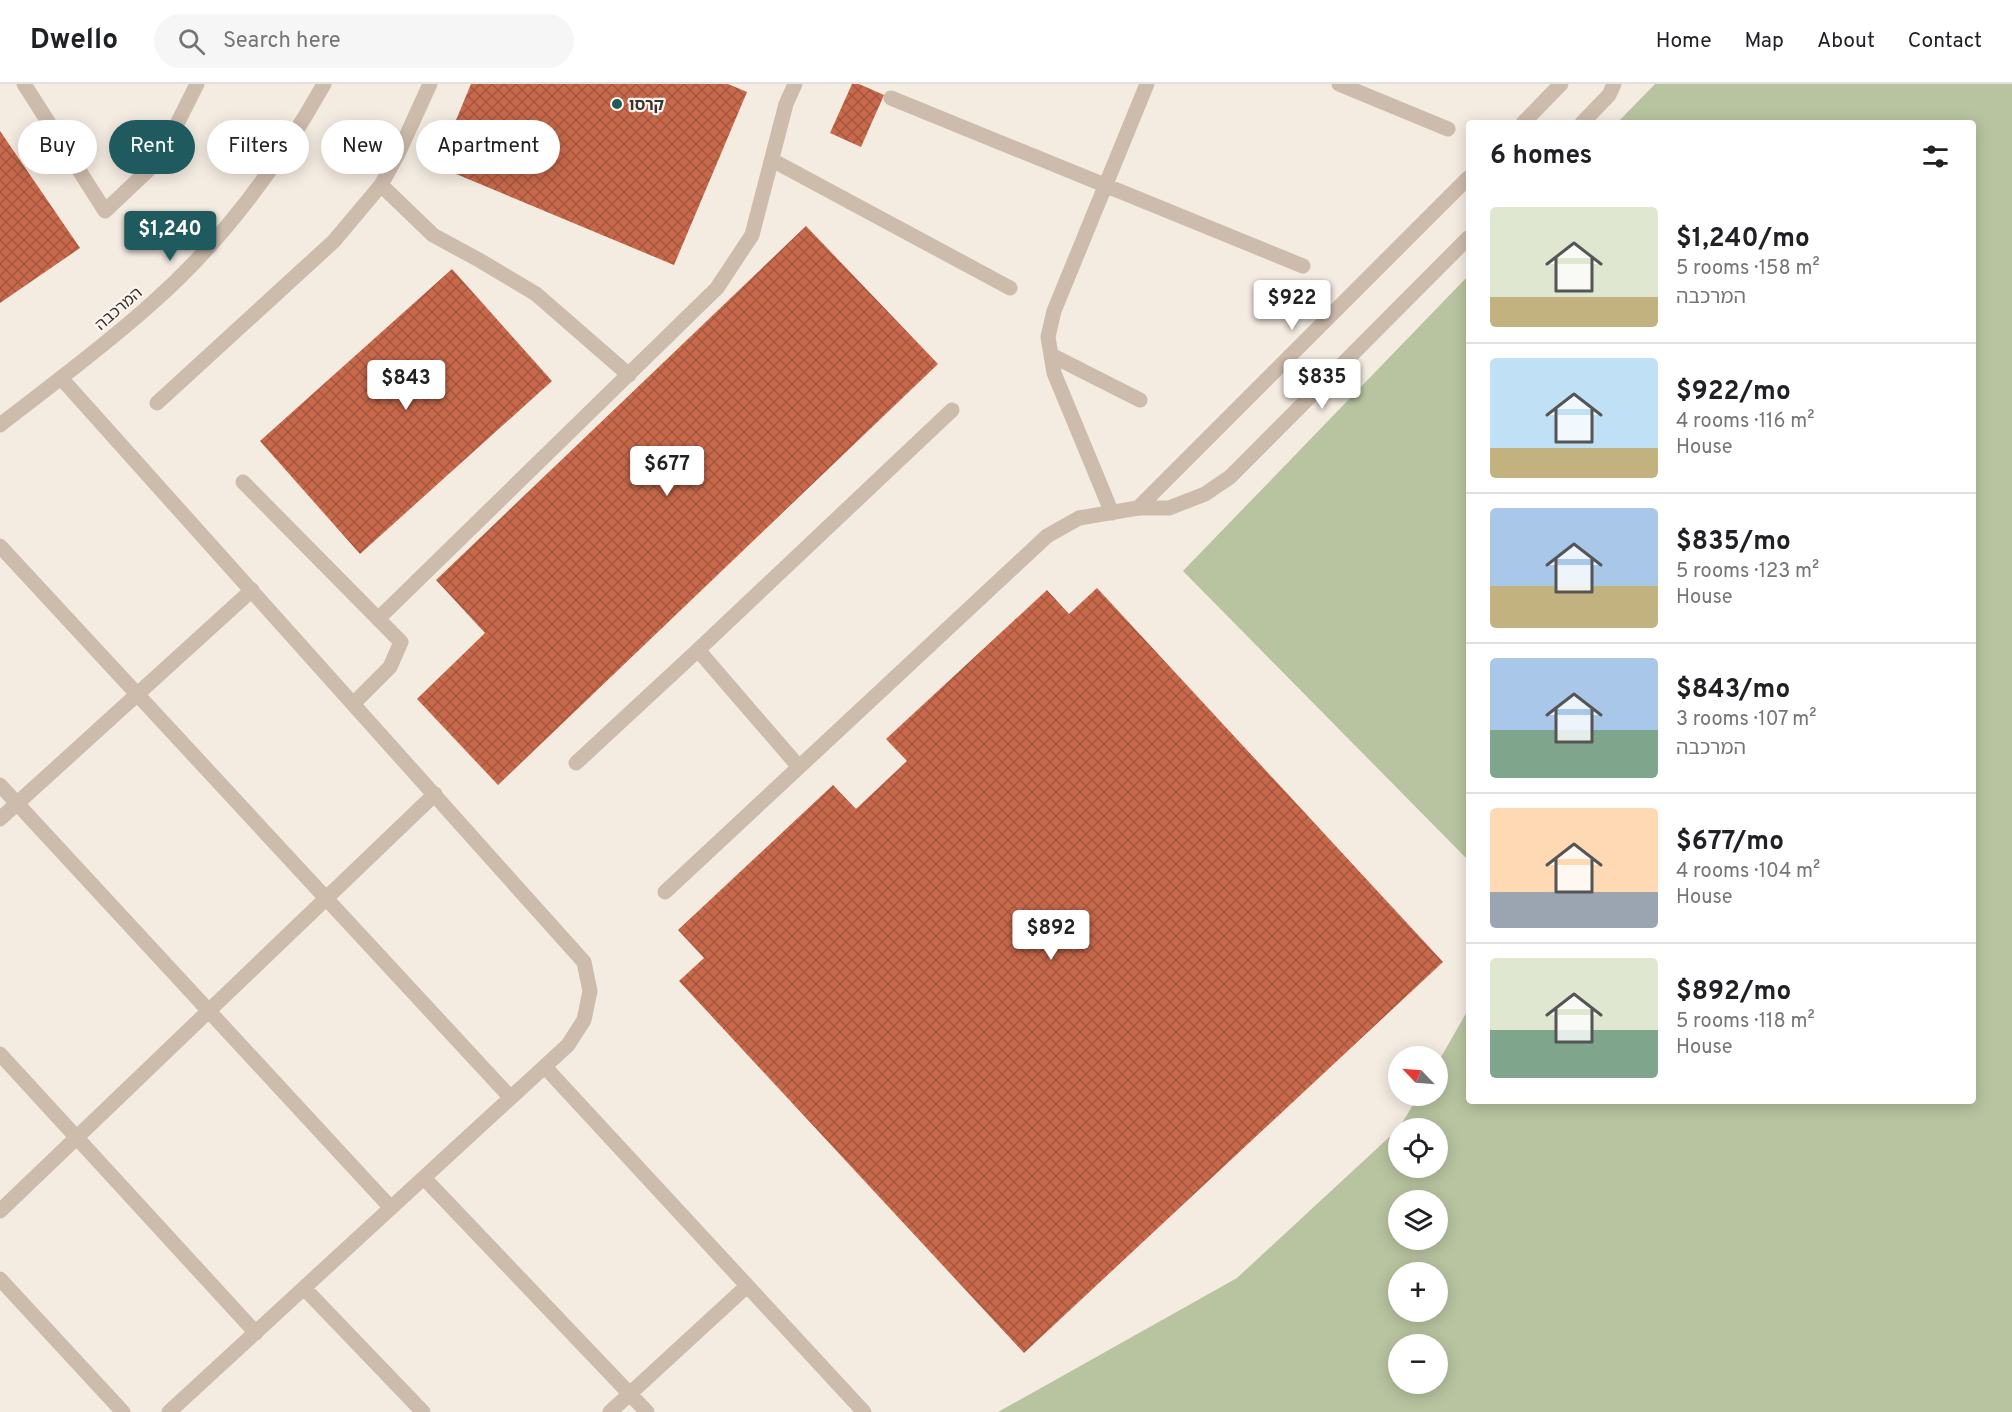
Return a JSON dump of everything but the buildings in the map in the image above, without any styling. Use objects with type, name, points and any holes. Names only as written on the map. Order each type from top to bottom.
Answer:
[{"type":"street","points":[[24,84],[105,210],[159,160],[197,84]]},
{"type":"street","name":"המרכבה","points":[[0,425],[151,304],[203,252],[273,168],[303,123],[324,84]]},
{"type":"street","points":[[157,403],[334,241],[381,185],[398,154],[429,84]]},
{"type":"street","points":[[378,620],[717,288],[752,235],[786,104],[795,84]]},
{"type":"street","points":[[1112,513],[1054,373],[1047,337],[1054,311],[1147,84]]},
{"type":"street","points":[[1339,84],[1448,129]]},
{"type":"street","points":[[1526,120],[1561,84]]},
{"type":"street","points":[[1585,120],[1610,95],[1614,84]]},
{"type":"street","points":[[891,98],[1303,266]]},
{"type":"street","points":[[772,160],[1010,288]]},
{"type":"street","points":[[1138,508],[1466,180]]},
{"type":"street","points":[[381,185],[433,235],[536,294],[629,375]]},
{"type":"street","points":[[664,892],[1047,536],[1079,518],[1138,508],[1169,508],[1205,494],[1230,477],[1466,240]]},
{"type":"street","points":[[1051,355],[1140,400]]},
{"type":"street","points":[[61,378],[584,962],[590,991],[584,1020],[568,1045],[169,1412]]},
{"type":"street","points":[[576,763],[952,410]]},
{"type":"street","points":[[243,482],[401,642],[390,667],[353,704]]},
{"type":"street","points":[[0,546],[510,1098]]},
{"type":"street","points":[[0,819],[252,590]]},
{"type":"street","points":[[698,650],[799,767]]},
{"type":"street","points":[[0,785],[391,1208]]},
{"type":"street","points":[[0,1211],[435,795]]},
{"type":"street","points":[[0,1054],[256,1333]]},
{"type":"street","points":[[544,1067],[864,1412]]},
{"type":"street","points":[[424,1178],[647,1412]]},
{"type":"street","points":[[0,1280],[123,1412]]},
{"type":"street","points":[[610,1412],[747,1286]]},
{"type":"street","points":[[304,1288],[423,1412]]},
{"type":"green space","points":[[1655,84],[2012,84],[2012,1412],[998,1412],[1237,1278],[1388,1138],[1388,1178],[1448,1178],[1448,1118],[1405,1118],[1412,1106],[1448,1106],[1447,1046],[1466,1013],[1466,1104],[1976,1104],[1976,120],[1620,120]]},
{"type":"green space","points":[[1466,278],[1466,858],[1183,571]]},
{"type":"place","name":"קרסו","points":[[617,104]]}]
